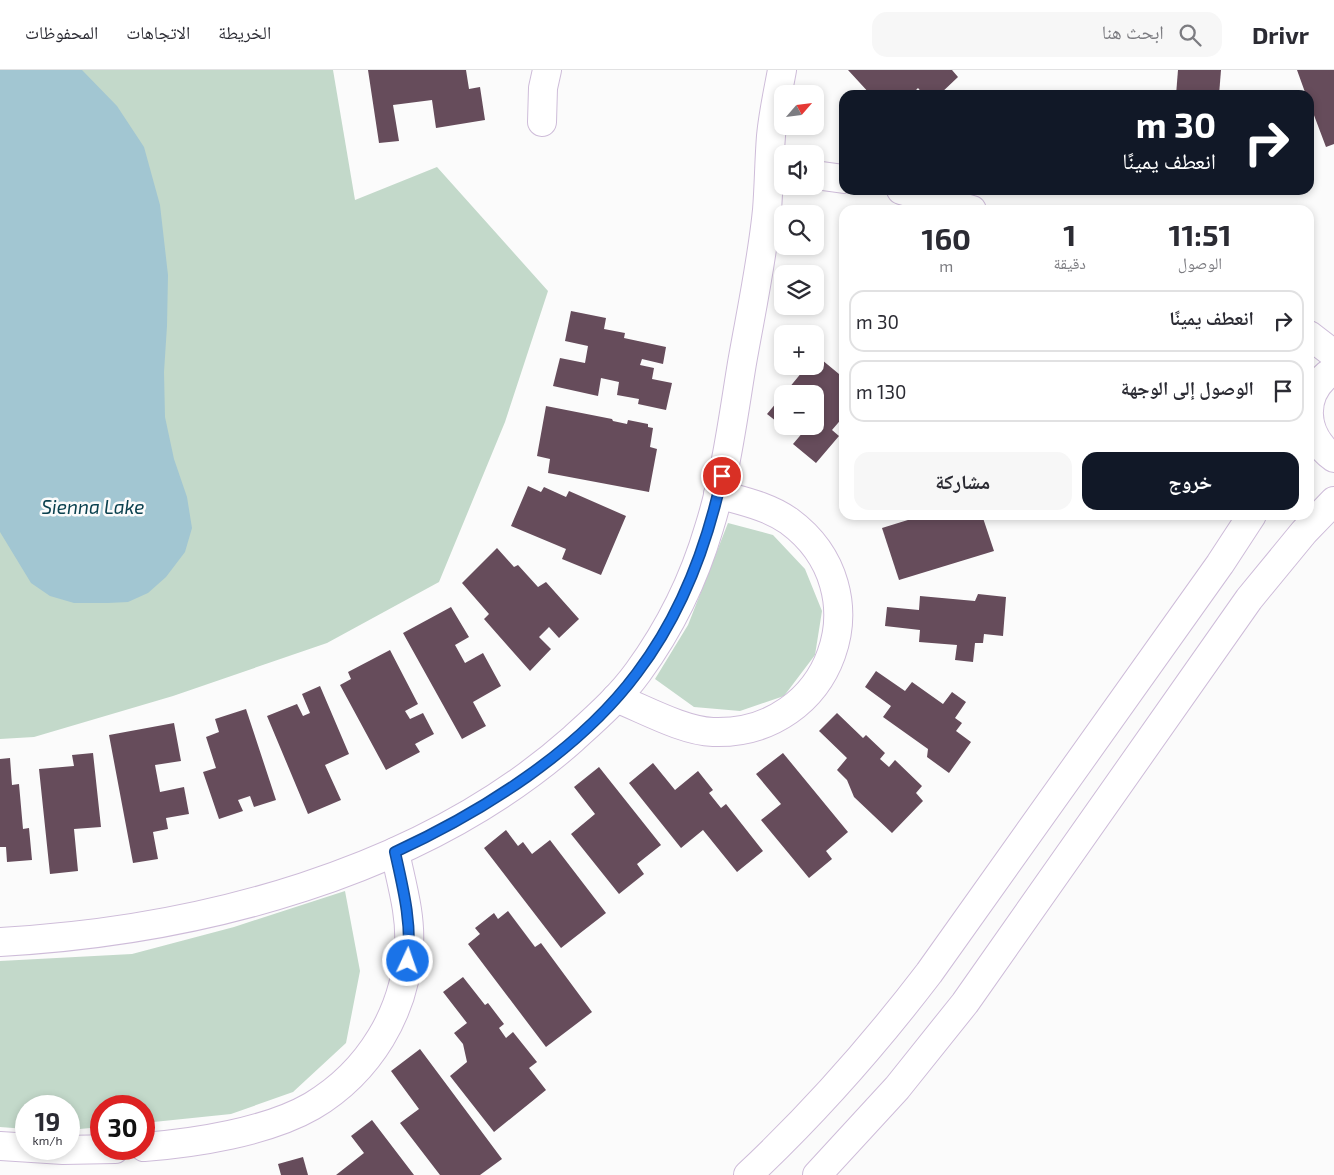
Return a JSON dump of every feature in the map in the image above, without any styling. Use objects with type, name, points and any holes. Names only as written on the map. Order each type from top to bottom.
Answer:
[{"type":"street","points":[[542,122],[547,70]]},
{"type":"street","points":[[774,156],[771,136],[775,102],[782,70]]},
{"type":"street","points":[[824,176],[839,178]]},
{"type":"street","points":[[0,942],[113,931],[209,913],[303,886],[395,852],[430,836],[464,817],[513,786],[560,751],[616,698],[656,646],[684,595],[700,557],[718,494],[728,448],[774,180]]},
{"type":"street","points":[[919,195],[954,205]]},
{"type":"street","points":[[1314,340],[1334,354]]},
{"type":"street","points":[[1314,391],[1325,376],[1334,370]]},
{"type":"street","points":[[1314,438],[1324,451],[1334,458]]},
{"type":"street","points":[[616,698],[681,725],[710,732],[741,731],[770,722],[796,706],[817,684],[831,657],[838,627],[837,597],[828,567],[811,541],[788,521],[762,506],[718,494]]},
{"type":"street","points":[[817,1175],[897,1088],[965,1003],[1234,620],[1304,532],[1334,501]]},
{"type":"street","points":[[748,1175],[820,1104],[894,1018],[929,972],[1220,564],[1249,520]]},
{"type":"street","points":[[155,1146],[203,1140],[250,1130],[281,1120],[311,1106],[338,1088],[362,1065],[381,1038],[392,1016],[406,977],[409,944],[408,911],[395,852]]},
{"type":"street","points":[[0,1146],[63,1150],[90,1149]]},
{"type":"green space","points":[[0,70],[333,70],[355,200],[437,167],[548,291],[505,422],[439,582],[327,643],[173,696],[34,737],[0,739]]},
{"type":"green space","points":[[728,523],[773,535],[805,569],[822,611],[815,655],[784,696],[740,711],[694,707],[655,679],[688,625]]},
{"type":"green space","points":[[345,891],[360,971],[346,1043],[293,1092],[231,1114],[155,1122],[155,1095],[90,1095],[90,1128],[80,1129],[80,1095],[15,1095],[15,1128],[0,1127],[0,961],[132,954],[234,927]]},
{"type":"water","name":"Sienna Lake","points":[[0,70],[82,70],[117,106],[144,147],[160,205],[168,275],[164,372],[165,417],[174,459],[187,497],[192,528],[185,552],[166,577],[148,593],[128,602],[74,603],[50,596],[31,583],[0,532]]},
{"type":"building","points":[[368,70],[466,70],[469,89],[480,87],[485,120],[436,128],[432,100],[393,105],[399,141],[379,143]]},
{"type":"building","points":[[848,70],[952,70],[958,77],[944,90],[920,90],[918,88],[916,90],[866,90]]},
{"type":"building","points":[[1178,70],[1221,70],[1219,90],[1176,90]]},
{"type":"building","points":[[1297,70],[1334,70],[1334,144],[1326,147],[1314,115],[1314,90],[1304,90]]},
{"type":"building","points":[[571,311],[606,318],[604,329],[625,333],[624,338],[666,347],[663,364],[642,359],[640,365],[654,368],[652,379],[672,383],[666,410],[638,404],[639,399],[617,395],[619,382],[601,378],[598,396],[553,386],[560,358],[585,363],[588,346],[565,341]]},
{"type":"building","points":[[824,362],[839,374],[839,422],[832,430],[839,436],[816,463],[793,444],[801,435],[824,435],[824,385],[791,385],[800,375],[824,375]]},
{"type":"building","points":[[546,406],[612,419],[613,421],[627,424],[628,420],[648,424],[648,427],[653,428],[650,447],[657,449],[649,492],[548,473],[550,459],[537,456]]},
{"type":"building","points":[[774,406],[774,420],[767,414]]},
{"type":"building","points":[[528,486],[541,492],[544,487],[566,497],[569,491],[626,516],[601,575],[562,559],[566,549],[511,526]]},
{"type":"building","points":[[908,520],[984,520],[994,551],[899,580],[882,528]]},
{"type":"building","points":[[497,548],[514,567],[518,565],[538,587],[546,582],[579,619],[559,638],[549,627],[539,637],[551,649],[530,671],[484,619],[489,614],[462,583]]},
{"type":"building","points":[[978,594],[1006,597],[1003,636],[984,634],[983,643],[975,643],[973,662],[955,660],[957,645],[919,642],[920,630],[885,626],[887,607],[919,610],[920,596],[975,601]]},
{"type":"building","points":[[451,607],[469,637],[455,645],[465,663],[483,653],[501,686],[473,702],[486,726],[462,739],[403,633]]},
{"type":"building","points":[[390,650],[418,704],[405,711],[410,719],[423,713],[434,734],[415,744],[420,752],[386,770],[340,685],[351,679],[348,672]]},
{"type":"building","points":[[876,671],[905,691],[912,682],[943,704],[952,692],[966,702],[955,718],[962,723],[956,731],[971,742],[949,773],[927,757],[928,749],[883,717],[891,706],[865,687]]},
{"type":"building","points":[[320,686],[349,754],[325,765],[341,800],[308,814],[267,716],[297,704],[303,716],[310,713],[302,694]]},
{"type":"building","points":[[246,709],[276,800],[254,807],[250,796],[238,800],[243,811],[219,819],[203,772],[216,768],[206,737],[219,732],[215,719]]},
{"type":"building","points":[[837,713],[863,738],[866,735],[885,753],[880,759],[889,767],[895,760],[922,786],[916,793],[923,801],[892,833],[854,797],[847,780],[837,770],[847,758],[819,731]]},
{"type":"building","points":[[174,723],[181,761],[155,765],[160,792],[184,787],[189,814],[166,818],[168,829],[153,832],[158,859],[133,863],[109,735]]},
{"type":"building","points":[[93,753],[101,827],[74,829],[78,871],[50,874],[39,769],[74,766],[72,755]]},
{"type":"building","points":[[783,753],[848,832],[826,851],[832,859],[809,878],[761,820],[781,804],[756,774]]},
{"type":"building","points":[[10,758],[12,785],[19,784],[23,829],[29,828],[32,860],[7,862],[6,847],[0,847],[0,759]]},
{"type":"building","points":[[653,763],[675,790],[698,771],[713,790],[709,793],[721,808],[726,804],[763,851],[737,872],[703,830],[681,848],[629,783]]},
{"type":"building","points":[[599,767],[661,845],[637,864],[644,874],[619,894],[571,834],[595,814],[574,787]]},
{"type":"building","points":[[506,830],[518,846],[523,842],[532,854],[550,840],[606,913],[561,948],[484,848]]},
{"type":"building","points":[[508,911],[535,947],[541,943],[592,1012],[546,1047],[468,944],[480,934],[475,928],[494,913],[498,919]]},
{"type":"building","points":[[463,977],[485,1005],[488,1003],[504,1024],[499,1028],[506,1038],[513,1032],[537,1062],[529,1068],[546,1090],[494,1132],[450,1076],[467,1062],[463,1044],[454,1033],[467,1023],[443,992]]},
{"type":"building","points":[[420,1049],[502,1159],[480,1175],[440,1175],[400,1123],[419,1109],[391,1071]]},
{"type":"building","points":[[372,1120],[414,1175],[336,1175],[364,1153],[351,1136]]},
{"type":"building","points":[[303,1157],[308,1175],[281,1175],[278,1164]]},
{"type":"route","points":[[408,961],[408,911],[395,852],[430,836],[464,817],[529,775],[560,751],[616,698],[656,646],[687,588],[710,526],[722,476]]}]
